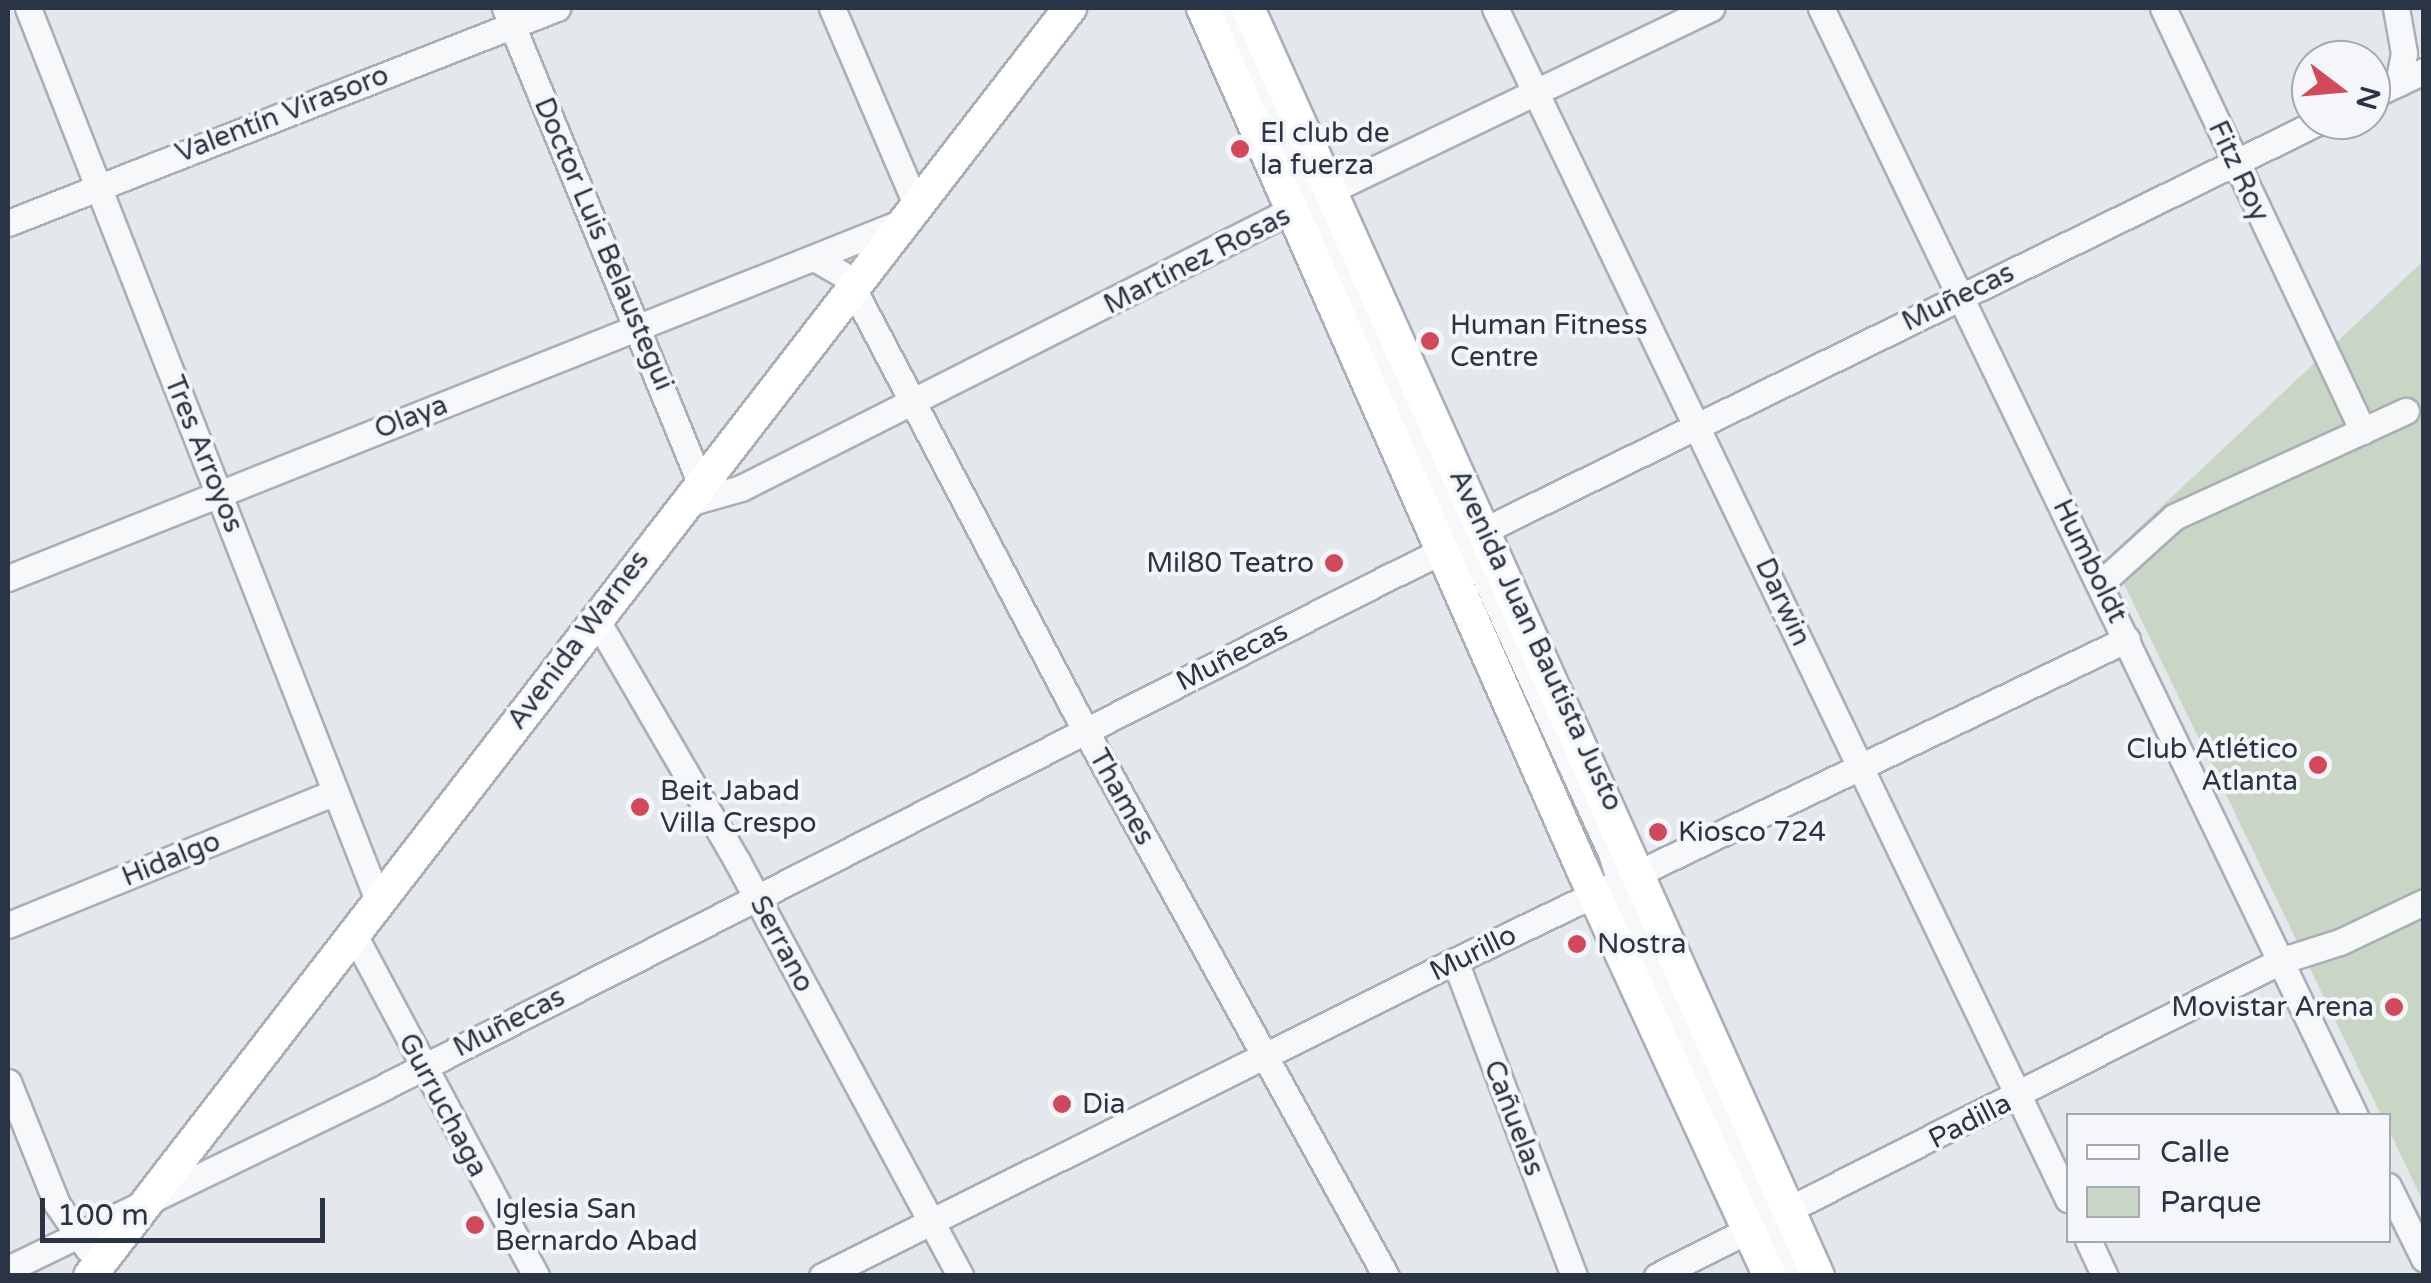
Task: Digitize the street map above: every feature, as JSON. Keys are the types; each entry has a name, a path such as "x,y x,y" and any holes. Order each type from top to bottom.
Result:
{"main road":[{"name":"Avenida Warnes","path":"95,1263 146,1203 690,494 852,304 911,214 1070,8"},
{"name":"Avenida Juan Bautista Justo","path":"1203,8 1311,201 1771,1223 1818,1276"},
{"name":"Avenida Juan Bautista Justo","path":"1248,8 1311,201 1771,1223 1770,1276"}],"street":[{"name":"Tres Arroyos","path":"28,8 378,900"},
{"name":"Valentín Virasoro","path":"8,223 509,17 557,8"},
{"path":"832,8 911,214"},
{"path":"1224,8 1311,201"},
{"name":"Darwin","path":"1495,8 2066,1195"},
{"name":"Martínez Rosas","path":"690,494 742,488 1311,201 1711,8"},
{"name":"Humboldt","path":"1821,8 2354,1113"},
{"name":"Fitz Roy","path":"2164,8 2363,432"},
{"path":"2396,8 2404,53 2398,83"},
{"name":"Doctor Luis Belaustegui","path":"509,17 642,328 690,494"},
{"path":"2391,86 2424,70"},
{"name":"Muñecas","path":"146,1203 1465,540 2291,135"},
{"name":"Olaya","path":"8,578 816,258 911,214"},
{"path":"816,258 838,268 852,304"},
{"name":"Thames","path":"852,304 912,405 1085,730 1386,1276"},
{"path":"2101,583 2174,517 2406,411"},
{"name":"Serrano","path":"595,617 756,897 960,1276"},
{"name":"Murillo","path":"822,1276 1455,961 2128,639"},
{"name":"Hidalgo","path":"8,925 335,792"},
{"name":"Padilla","path":"1658,1276 1771,1223 2280,961 2340,942 2424,902"},
{"name":"Gurruchaga","path":"353,933 536,1276"},
{"name":"Cañuelas","path":"1455,961 1574,1276"},
{"path":"8,1082 57,1204 95,1263 8,1269"},
{"path":"2391,1189 2414,1212 2424,1258"},
{"path":"1771,1223 1794,1276"},
{"path":"2090,1243 2106,1276"}],"green space":[{"name":"Club Atlético Atlanta","path":"2423,261 2423,1202 2391,1134 2391,1113 2380,1113 2110,555"}],"place":[{"name":"El club de la fuerza","path":"1240,149"},
{"name":"Human Fitness Centre","path":"1430,341"},
{"name":"Mil80 Teatro","path":"1334,563"},
{"name":"Club Atlético Atlanta","path":"2318,765"},
{"name":"Beit Jabad Villa Crespo","path":"640,807"},
{"name":"Kiosco 724","path":"1658,832"},
{"name":"Nostra","path":"1577,944"},
{"name":"Movistar Arena","path":"2394,1007"},
{"name":"Dia","path":"1062,1104"},
{"name":"Iglesia San Bernardo Abad","path":"475,1225"}]}
